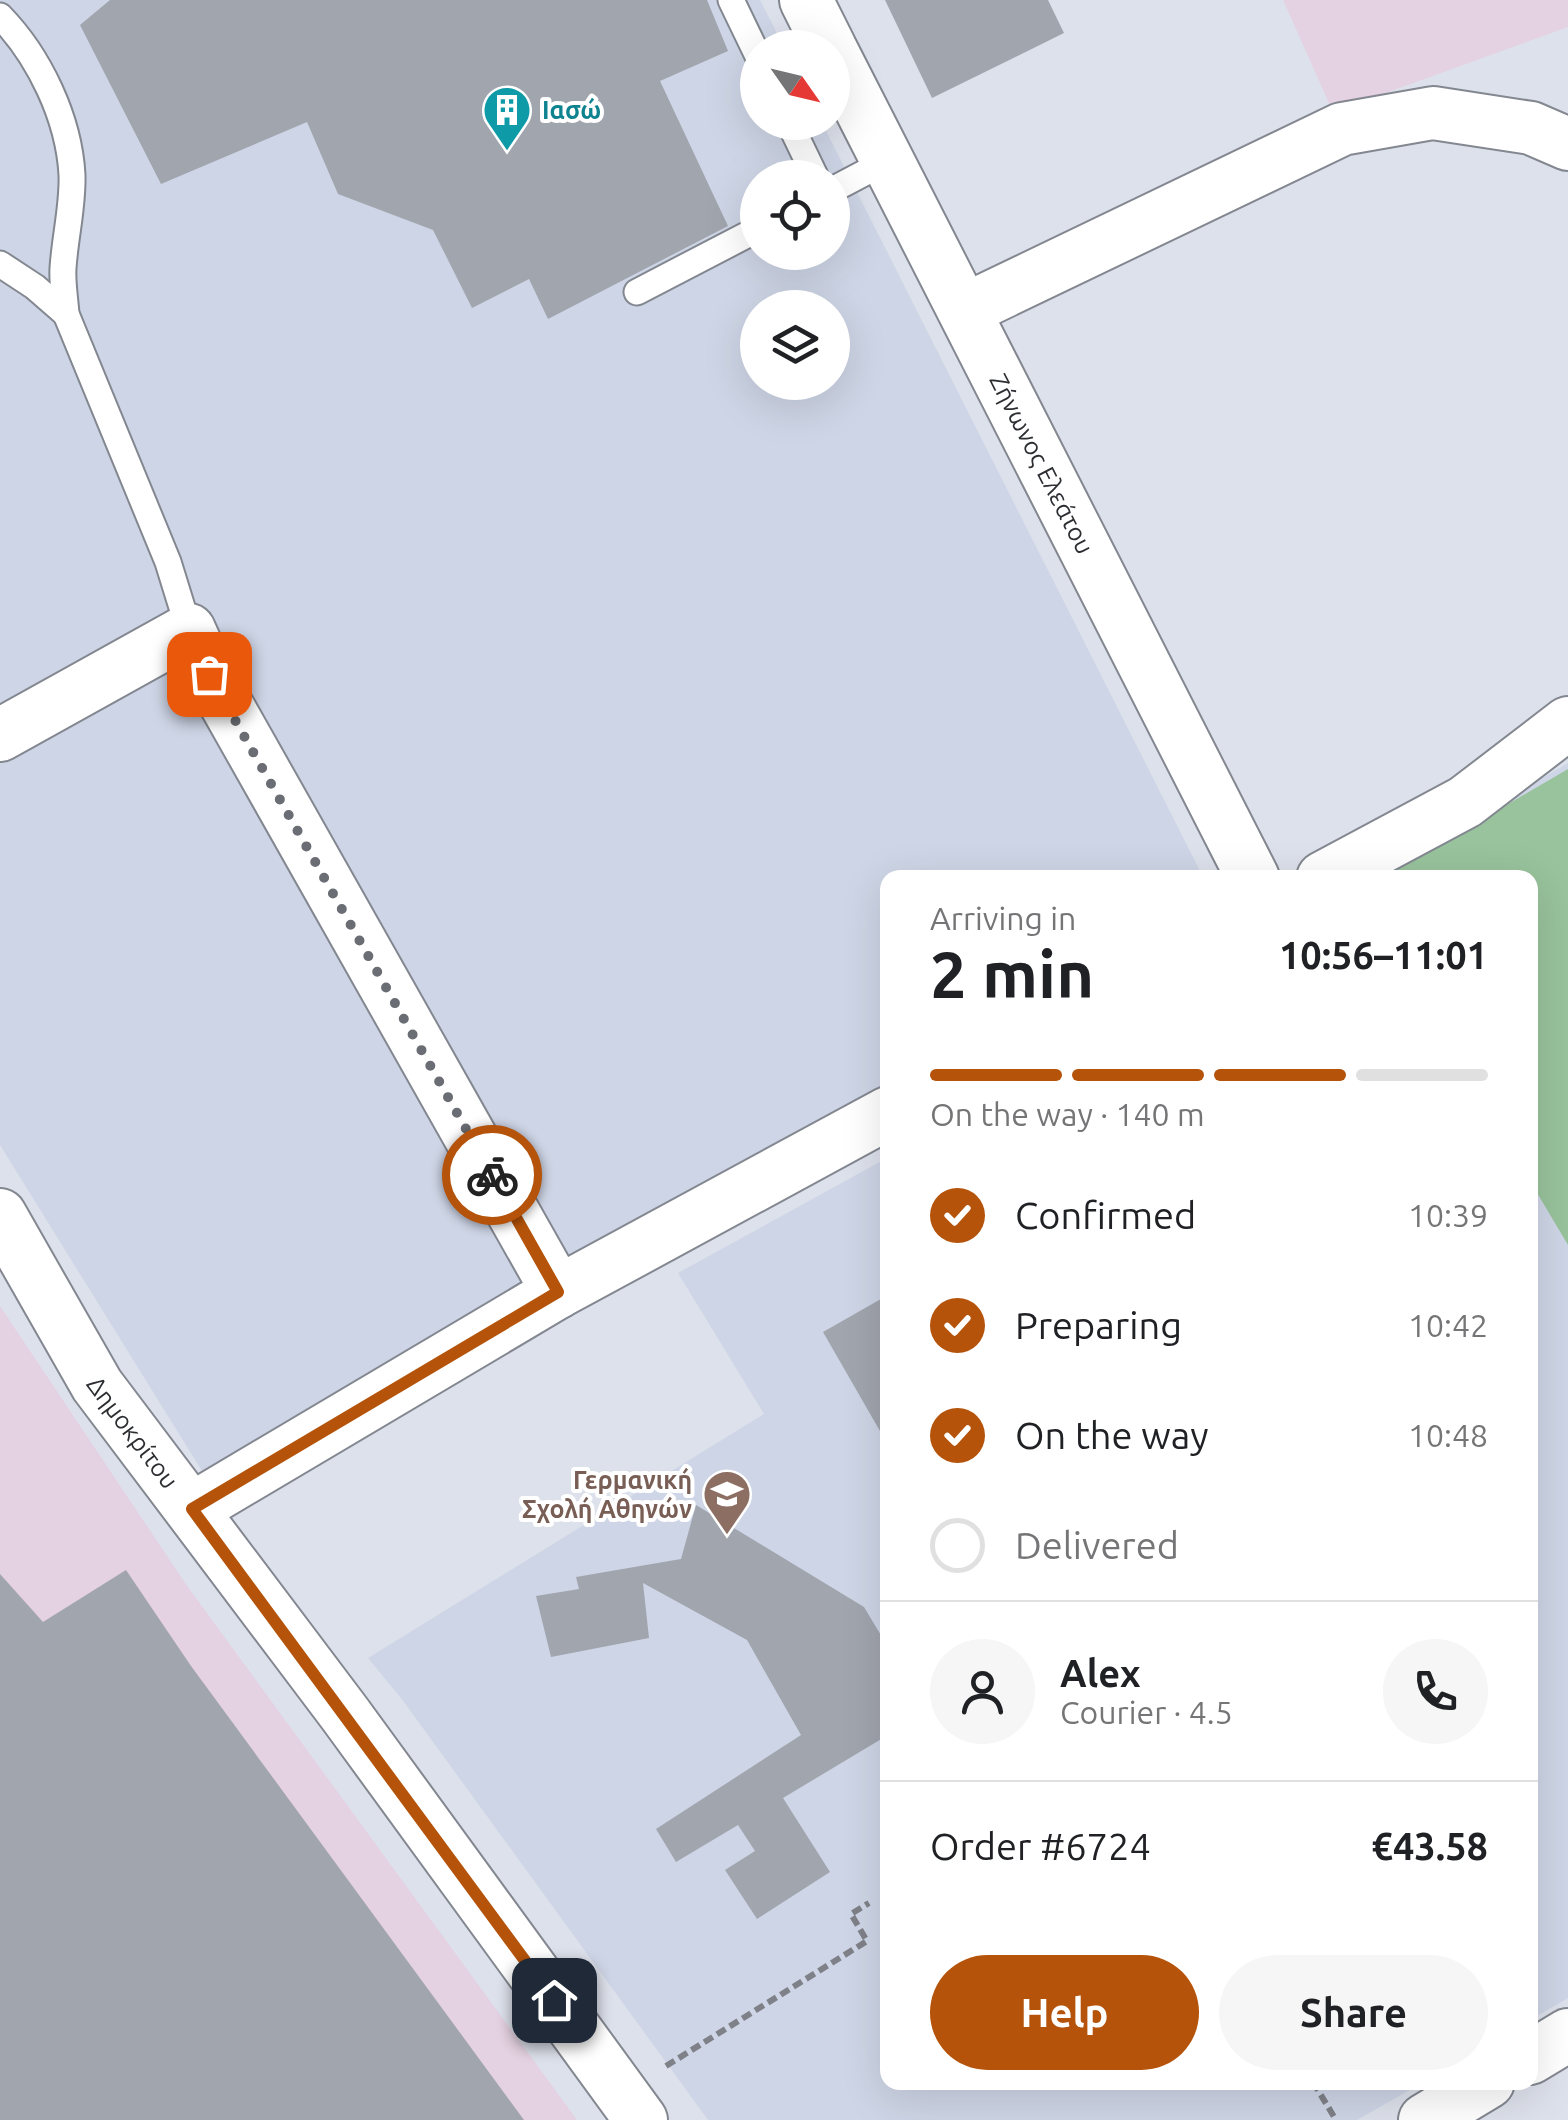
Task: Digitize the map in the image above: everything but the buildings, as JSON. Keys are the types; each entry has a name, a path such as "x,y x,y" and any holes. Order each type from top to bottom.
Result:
{"street":[{"name":"Ζήνωνος Ελεάτου","path":"806,0 821,30"},
{"name":"Ζήνωνος Ελεάτου","path":"850,87 1249,870"},
{"path":"965,310 1342,129 1433,114 1530,128 1568,144"},
{"path":"0,735 188,630 209,674 558,1292"},
{"path":"1338,870 1465,802 1568,723"},
{"path":"192,1509 558,1292 880,1117"},
{"name":"Δημοκρίτου","path":"0,1215 98,1384 632,2108"},
{"path":"1538,2053 1568,2035"},
{"path":"1425,2120 1475,2090"}],"lane":[{"path":"731,0 745,30"},
{"path":"0,16 22,38 67,135 72,177 63,270 66,314 168,562 188,630"},
{"path":"850,181 888,161"},
{"path":"637,292 740,238"},
{"path":"0,264 66,314"}],"path":[{"path":"632,2108 867,1941 851,1914 869,1904"},
{"path":"1318,2090 1336,2120"}],"shaded area":[{"path":"0,0 760,0 775,30 740,30 740,140 831,140 841,160 740,160 740,270 850,270 850,178 1199,870 880,870 880,1092 202,1471 0,1145"},
{"path":"1283,0 1568,0 1568,27 1333,112"},
{"path":"1568,763 1568,1998 1538,2015 1538,870 1385,870"},
{"name":"Γερμανική Σχολή Αθηνών","path":"880,1162 880,2090 1410,2090 1357,2120 708,2120 368,1658 764,1414 678,1273"},
{"path":"0,1306 185,1583 577,2120 0,2120"}],"green space":[{"path":"1568,769 1568,1245 1538,1194 1538,870 1396,870"}],"way so far":[{"path":"209,674 492,1175"}],"place":[{"name":"Ιασώ","path":"507,152"},
{"name":"Γερμανική Σχολή Αθηνών","path":"727,1536"}],"route":[{"path":"492,1175 558,1292 192,1509 554,2000"}]}
